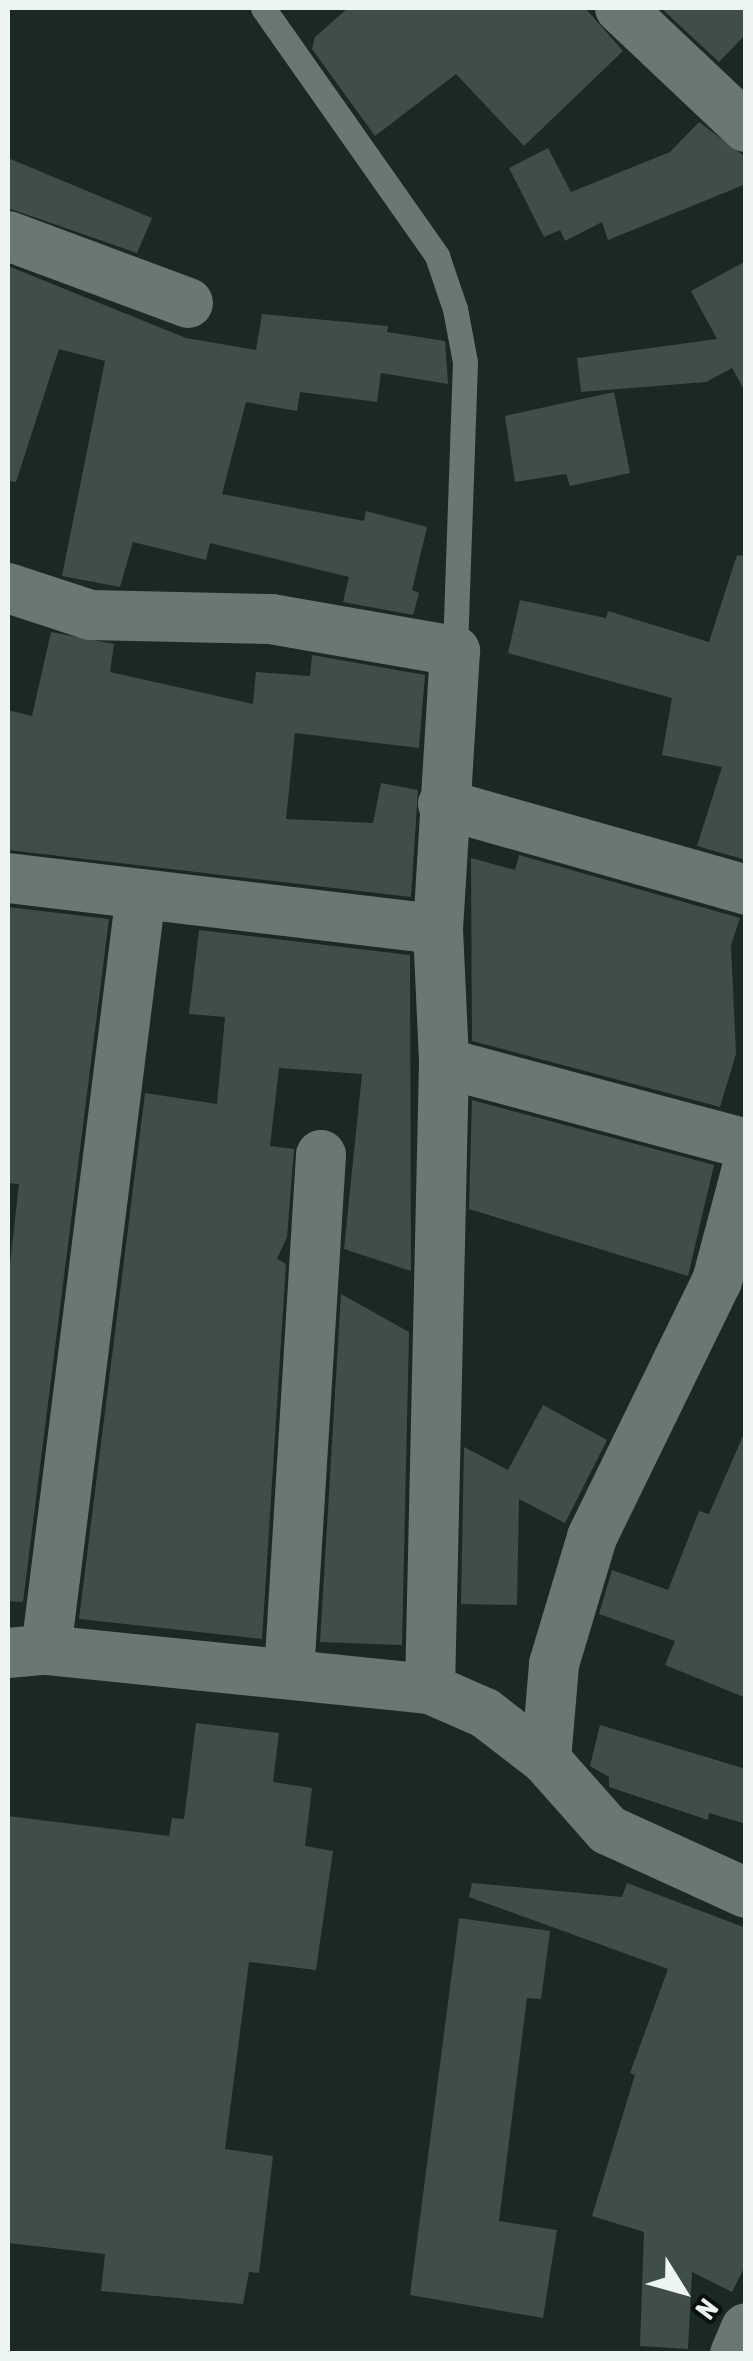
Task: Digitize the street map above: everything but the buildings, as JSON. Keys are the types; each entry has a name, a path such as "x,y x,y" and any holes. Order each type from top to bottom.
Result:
{"street":[{"path":"620,8 739,102"},
{"path":"8,236 188,303"},
{"path":"8,588 90,615 271,619 454,651 438,929 444,1063 430,1689"},
{"path":"444,804 746,890"},
{"path":"8,878 438,929"},
{"path":"141,894 27,1651 430,1689 485,1713 546,1760 608,1830 746,1893"},
{"path":"444,1063 746,1144"},
{"path":"289,1674 322,1155"},
{"path":"546,1760 554,1664 592,1537 717,1282 746,1172"},
{"path":"735,2354 746,2328"}],"lane":[{"path":"264,8 437,256 455,309 465,362 454,651"}]}
